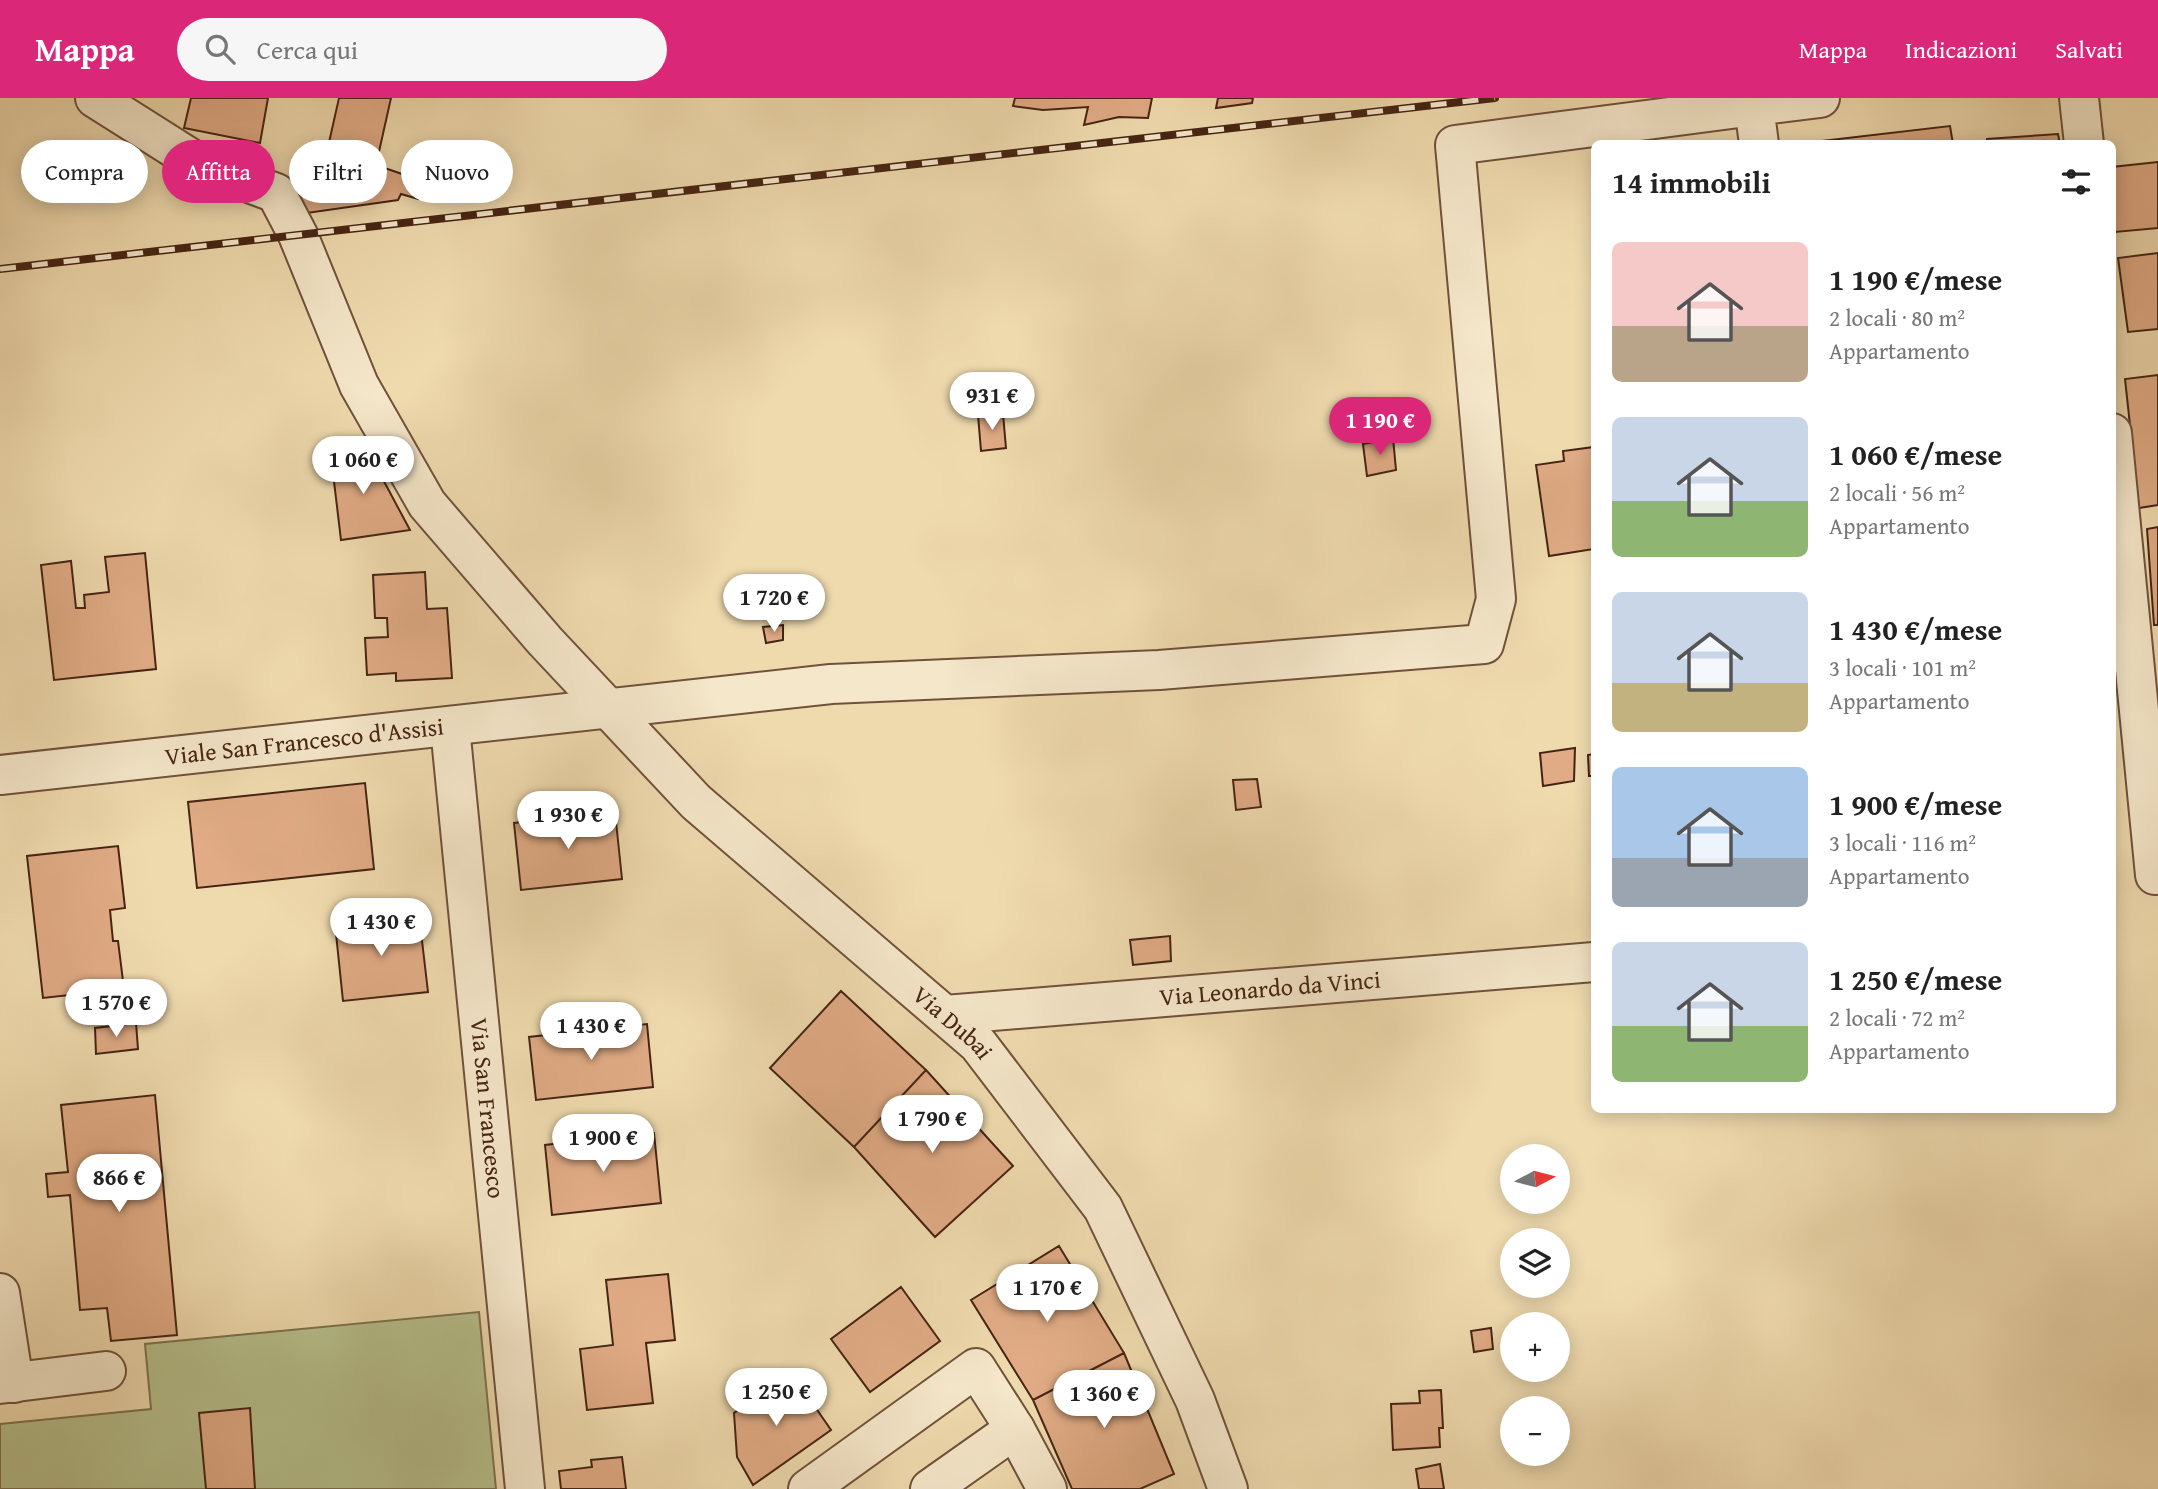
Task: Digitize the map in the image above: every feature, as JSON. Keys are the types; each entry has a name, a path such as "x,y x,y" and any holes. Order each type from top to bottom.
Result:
{"street":[{"name":"Via Dubai","path":"95,98 201,165 276,192 298,236 359,385 427,504 545,641 696,802 978,1044 1102,1208 1195,1400 1228,1489"},
{"path":"1758,140 1754,106 1820,98"},
{"path":"2080,98 2084,140"},
{"name":"Viale San Francesco d'Assisi","path":"0,775 831,684 1159,670 1483,644 1496,599 1455,145 1754,106"},
{"path":"2116,474 2155,875"},
{"name":"Via San Francesco","path":"450,727 525,1489"},
{"name":"Via Leonardo da Vinci","path":"945,1016 1591,962"},
{"path":"0,1293 7,1383 106,1371"},
{"path":"808,1489 975,1368 1015,1429 1047,1489"},
{"path":"930,1489 1015,1429"}],"green space":[{"path":"479,1312 496,1489 0,1489 0,1424 151,1409 145,1344"}],"building":[{"path":"191,98 268,98 261,140 245,140 184,128"},
{"path":"339,98 391,98 382,140 330,140"},
{"path":"1015,98 1152,98 1148,118 1119,117 1084,125 1088,107 1043,110 1013,106"},
{"path":"1218,98 1253,98 1252,103 1216,108"},
{"path":"1950,126 1952,140 1830,140"},
{"path":"2058,134 2059,140 1987,140"},
{"path":"2158,162 2158,228 2116,232 2116,167"},
{"path":"387,169 401,174 401,194 398,200 387,202"},
{"path":"298,203 377,203 300,214"},
{"path":"2158,253 2158,329 2128,332 2118,258"},
{"path":"2158,375 2158,505 2139,508 2125,379"},
{"path":"1003,414 1006,448 981,451 978,415"},
{"path":"1393,438 1396,470 1367,476 1363,444"},
{"path":"364,444 410,530 341,540 330,448"},
{"path":"1591,447 1591,549 1549,556 1536,465 1564,461 1563,451"},
{"path":"2158,527 2158,625 2154,625 2147,529"},
{"path":"145,553 156,669 54,680 41,565 71,561 76,608 85,608 84,595 109,592 105,557"},
{"path":"425,572 427,609 447,608 452,678 396,681 396,673 367,675 365,638 388,637 387,618 375,618 373,575"},
{"path":"783,625 783,640 766,643 763,627"},
{"path":"1575,748 1574,781 1543,786 1540,753"},
{"path":"1591,754 1591,776 1589,776 1588,755"},
{"path":"1257,779 1261,807 1236,810 1233,780"},
{"path":"365,783 374,869 197,888 188,802"},
{"path":"615,812 622,879 521,890 514,823"},
{"path":"118,846 125,908 110,910 113,941 118,941 124,989 43,998 27,856"},
{"path":"419,915 428,992 343,1001 335,924"},
{"path":"1170,936 1171,961 1133,965 1130,940"},
{"path":"841,991 926,1070 854,1147 770,1068"},
{"path":"136,1023 138,1049 96,1054 95,1028"},
{"path":"647,1024 653,1087 536,1100 529,1037"},
{"path":"926,1070 1013,1166 935,1237 854,1147"},
{"path":"155,1095 177,1335 111,1341 107,1308 80,1310 70,1195 48,1197 46,1174 68,1172 61,1105"},
{"path":"654,1133 661,1203 552,1215 545,1145"},
{"path":"1059,1246 1124,1353 1033,1400 971,1300"},
{"path":"668,1274 675,1340 646,1343 653,1403 587,1410 580,1349 613,1345 606,1280"},
{"path":"901,1287 940,1341 870,1392 831,1339"},
{"path":"1491,1328 1493,1349 1474,1352 1471,1331"},
{"path":"1124,1353 1174,1474 1140,1489 1072,1489 1033,1400"},
{"path":"791,1372 831,1430 753,1485 737,1457 734,1413"},
{"path":"1441,1390 1443,1428 1439,1428 1440,1447 1393,1450 1391,1404 1420,1403 1419,1391"},
{"path":"250,1408 255,1489 206,1489 199,1413"},
{"path":"622,1457 626,1489 561,1489 559,1471 592,1467 591,1460"},
{"path":"1440,1464 1444,1489 1419,1489 1416,1469"}],"railway":[{"path":"0,269 1495,98"}]}
